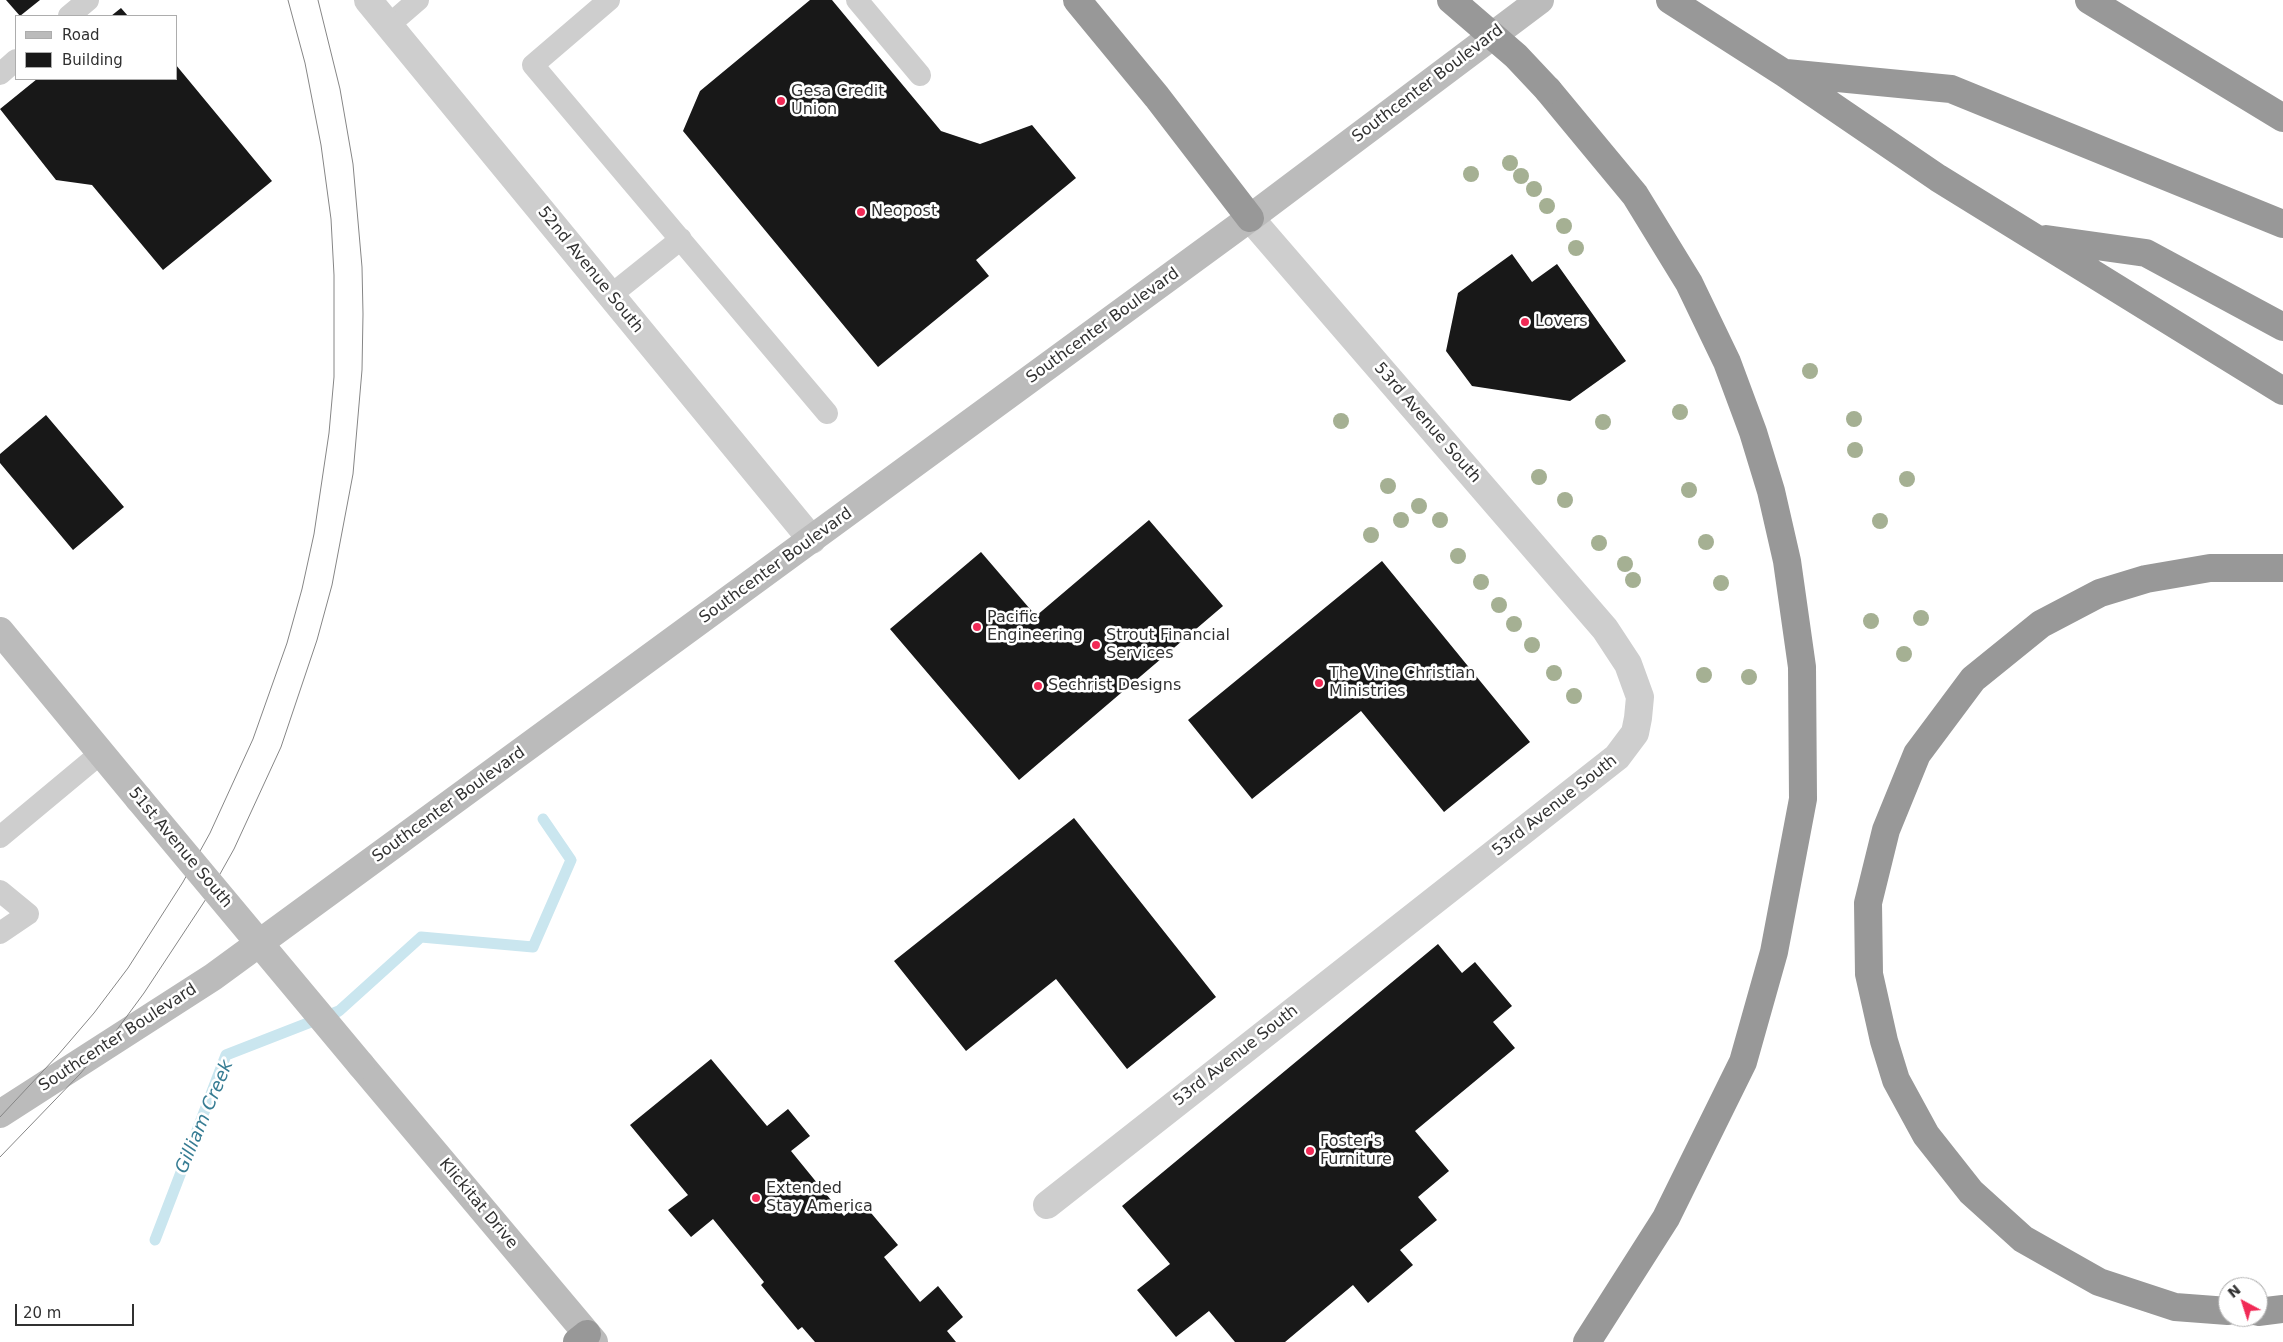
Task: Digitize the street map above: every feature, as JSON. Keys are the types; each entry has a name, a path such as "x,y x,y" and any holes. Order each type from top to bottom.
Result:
{"highway":[{"path":"1077,0 1157,97 1250,218"},
{"path":"1452,0 1516,56 1548,90 1635,196 1689,283 1727,362 1753,432 1771,490 1787,561 1802,666 1803,798 1774,952 1743,1062 1666,1218 1587,1342"},
{"path":"1670,0 1784,73 1938,178 2038,238 2283,392"},
{"path":"2089,0 2283,118"},
{"path":"1784,73 1951,89 2283,224"},
{"path":"2038,238 2146,253 2283,328"},
{"path":"2218,1310 2175,1307 2099,1282 2023,1239 1971,1192 1926,1135 1896,1080 1884,1041 1869,974 1868,903 1886,830 1917,754 1973,679 2041,624 2100,593 2146,579 2210,568 2283,568"},
{"path":"2268,1311 2283,1309"}],"street":[{"name":"52nd Avenue South","path":"368,0 812,540"},
{"name":"Southcenter Boulevard","path":"0,1114 213,977 1250,218 1540,0"},
{"name":"53rd Avenue South","path":"1047,1205 1617,757 1635,733 1640,697 1628,664 1604,628 1250,218"},
{"name":"51st Avenue South","path":"0,631 361,1065"},
{"name":"Klickitat Drive","path":"361,1065 586,1339"}],"lane":[{"path":"70,15 88,0"},
{"path":"389,25 418,0"},
{"path":"610,0 533,64 827,413"},
{"path":"857,0 920,75"},
{"path":"0,74 15,61"},
{"path":"611,295 681,239"},
{"path":"0,837 101,753"},
{"path":"0,891 28,914 0,933"}],"building":[{"path":"6,0 40,0 21,15"},
{"path":"810,0 832,0 941,131 980,144 1032,125 1076,178 976,260 989,276 878,367 683,131 700,91"},
{"path":"121,8 127,15 112,15"},
{"path":"178,67 272,181 163,270 92,185 56,180 0,109 36,80 178,80"},
{"name":"Lovers","path":"1512,254 1532,282 1557,264 1626,361 1570,401 1472,386 1446,351 1458,293"},
{"path":"46,415 124,507 73,550 0,463 0,454"},
{"path":"1149,520 1223,606 1019,780 890,629 981,552 1036,616"},
{"path":"1382,561 1530,742 1444,812 1361,711 1252,799 1188,720"},
{"path":"1074,818 1216,997 1127,1069 1056,979 966,1051 894,961"},
{"name":"Foster's Furniture","path":"1438,944 1462,973 1475,962 1512,1006 1493,1022 1515,1048 1415,1131 1449,1171 1418,1197 1437,1220 1400,1250 1413,1265 1368,1303 1353,1285 1285,1342 1235,1342 1209,1311 1176,1337 1137,1290 1170,1264 1122,1206"},
{"name":"Extended Stay America","path":"711,1059 767,1126 788,1109 810,1136 791,1151 844,1216 861,1201 898,1245 884,1257 920,1302 938,1286 963,1317 947,1331 956,1342 815,1342 802,1327 798,1330 761,1285 764,1282 713,1219 691,1237 668,1210 688,1195 630,1125"}],"waterway":[{"name":"Gilliam Creek","path":"155,1240 226,1055 339,1011 421,937 533,947 571,860 543,819"}],"tram line":[{"path":"0,1117 94,1013 128,968 183,882 210,833 253,739 287,643 302,589 314,534 329,433 334,377 334,275 331,219 321,145 305,63 288,0"},
{"path":"0,1157 80,1074 116,1031 144,993 206,899 234,849 281,747 317,640 332,585 353,474 362,370 363,314 362,267 353,164 340,89 318,0"}],"place":[{"name":"Gesa Credit Union","path":"781,101"},
{"name":"Neopost","path":"861,212"},
{"name":"Lovers","path":"1525,322"},
{"name":"Pacific Engineering","path":"977,627"},
{"name":"Strout Financial Services","path":"1096,645"},
{"name":"The Vine Christian Ministries","path":"1319,683"},
{"name":"Sechrist Designs","path":"1038,686"},
{"name":"Foster's Furniture","path":"1310,1151"},
{"name":"Extended Stay America","path":"756,1198"}]}
